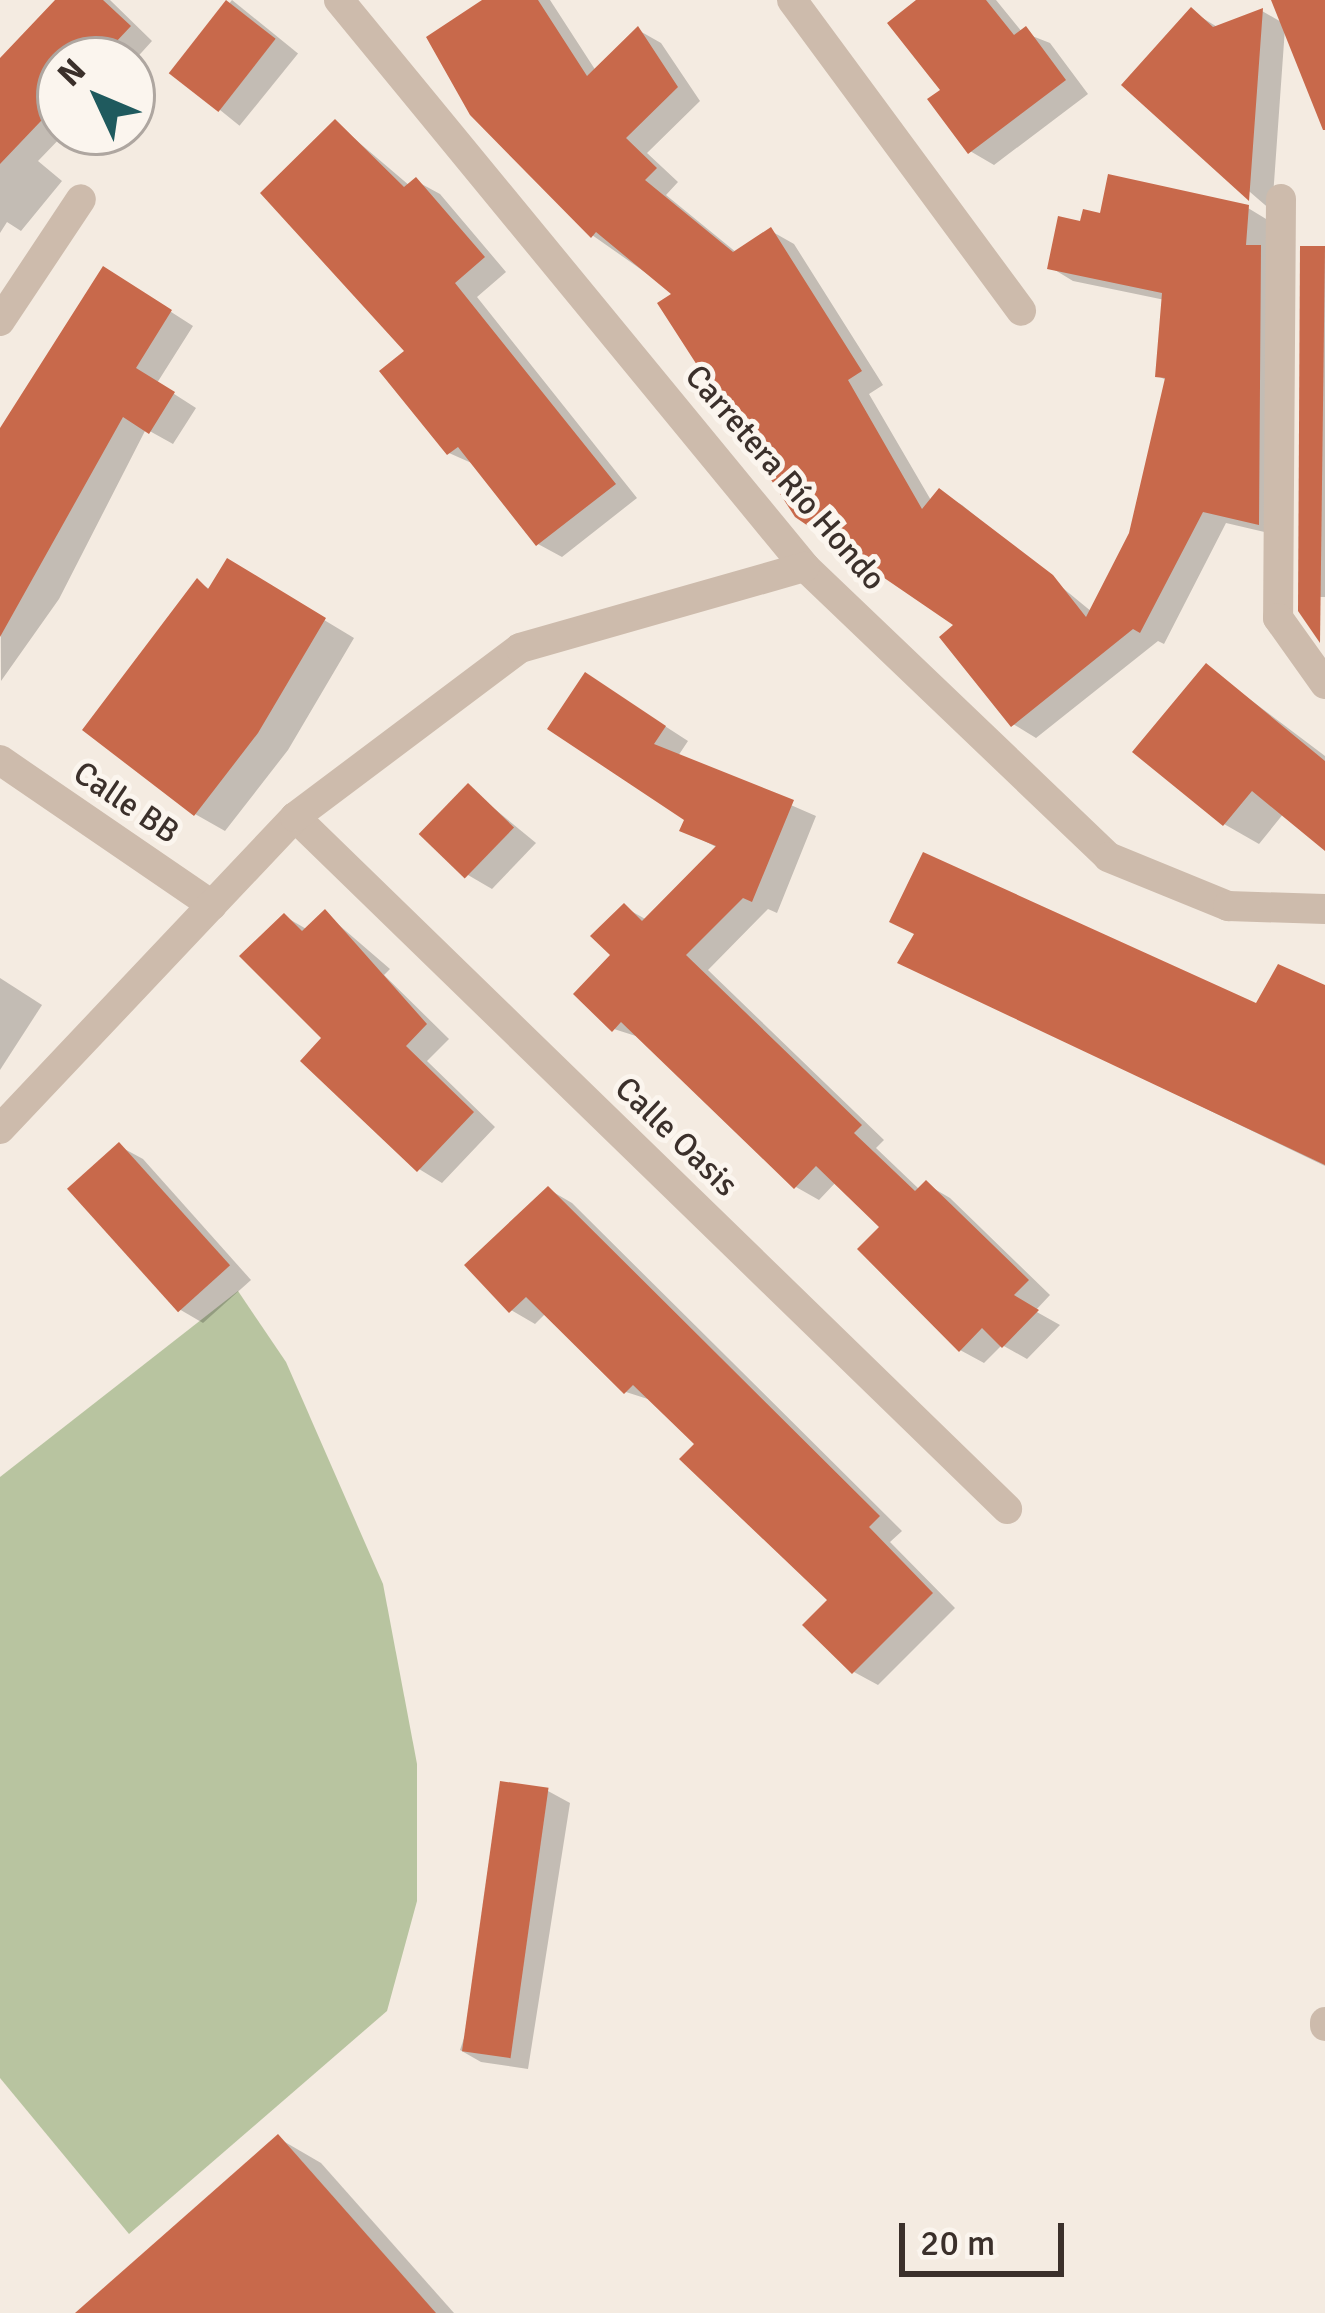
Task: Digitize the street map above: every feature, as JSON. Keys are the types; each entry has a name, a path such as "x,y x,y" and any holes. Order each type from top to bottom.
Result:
{"street":[{"name":"Carretera Río Hondo","path":"340,0 806,567 1108,857 1228,906 1325,909"},
{"path":"792,0 1021,311"},
{"path":"0,321 81,199"},
{"path":"1280,199 1279,618 1325,684"},
{"path":"0,1129 295,817 520,648 806,567"},
{"name":"Calle BB","path":"0,760 212,905"},
{"name":"Calle Oasis","path":"295,817 1007,1508"}],"green space":[{"path":"238,1291 286,1362 383,1584 417,1764 417,1901 387,2011 129,2234 0,2078 0,1477"}],"building":[{"path":"55,0 103,0 131,26 122,36 36,36 36,126 0,164 0,58"},
{"path":"226,0 276,39 218,112 169,73"},
{"path":"482,0 538,0 587,76 638,26 678,87 626,138 657,168 645,180 733,252 771,227 862,371 848,380 922,509 939,488 1053,575 1086,617 1129,533 1165,378 1155,377 1162,293 1047,269 1058,216 1080,221 1083,209 1100,213 1108,174 1249,205 1246,245 1261,245 1259,525 1203,512 1140,633 1133,629 1011,727 939,637 953,625 795,517 657,303 671,294 596,232 591,238 470,115 426,37"},
{"path":"916,0 986,0 1014,35 1026,26 1066,80 968,154 927,99 940,90 887,23"},
{"path":"1271,0 1325,0 1325,130 1323,130"},
{"path":"1191,7 1213,27 1263,8 1249,201 1121,85"},
{"path":"335,119 404,187 416,177 485,257 455,283 616,484 536,546 458,447 447,455 379,371 404,351 260,193"},
{"path":"1300,246 1325,246 1320,643 1298,611"},
{"path":"103,266 172,310 136,368 175,392 149,434 123,417 0,637 0,428"},
{"path":"227,558 326,618 258,733 194,816 82,730 197,578 208,589"},
{"path":"1206,663 1325,761 1325,851 1252,791 1223,826 1132,752"},
{"path":"585,672 666,726 654,744 794,800 752,902 743,898 686,955 862,1125 854,1133 915,1191 926,1180 1029,1280 1014,1295 1039,1310 1002,1348 982,1328 959,1352 857,1249 879,1227 816,1166 794,1189 621,1022 612,1032 573,994 610,955 590,936 624,903 642,921 716,846 679,831 684,820 547,729"},
{"path":"468,783 514,827 465,879 419,834"},
{"path":"923,852 1256,1003 1278,964 1325,985 1325,1165 897,963 914,934 889,922"},
{"path":"325,909 427,1024 406,1046 474,1112 417,1172 300,1061 321,1038 239,956 284,913 302,931"},
{"path":"119,1142 230,1265 178,1312 67,1189"},
{"path":"548,1186 880,1516 869,1527 933,1593 852,1674 802,1625 827,1600 679,1459 694,1444 633,1385 624,1394 526,1297 509,1313 464,1265"},
{"path":"500,1781 549,1788 511,2058 462,2051"},
{"path":"278,2134 436,2313 75,2313"}]}
